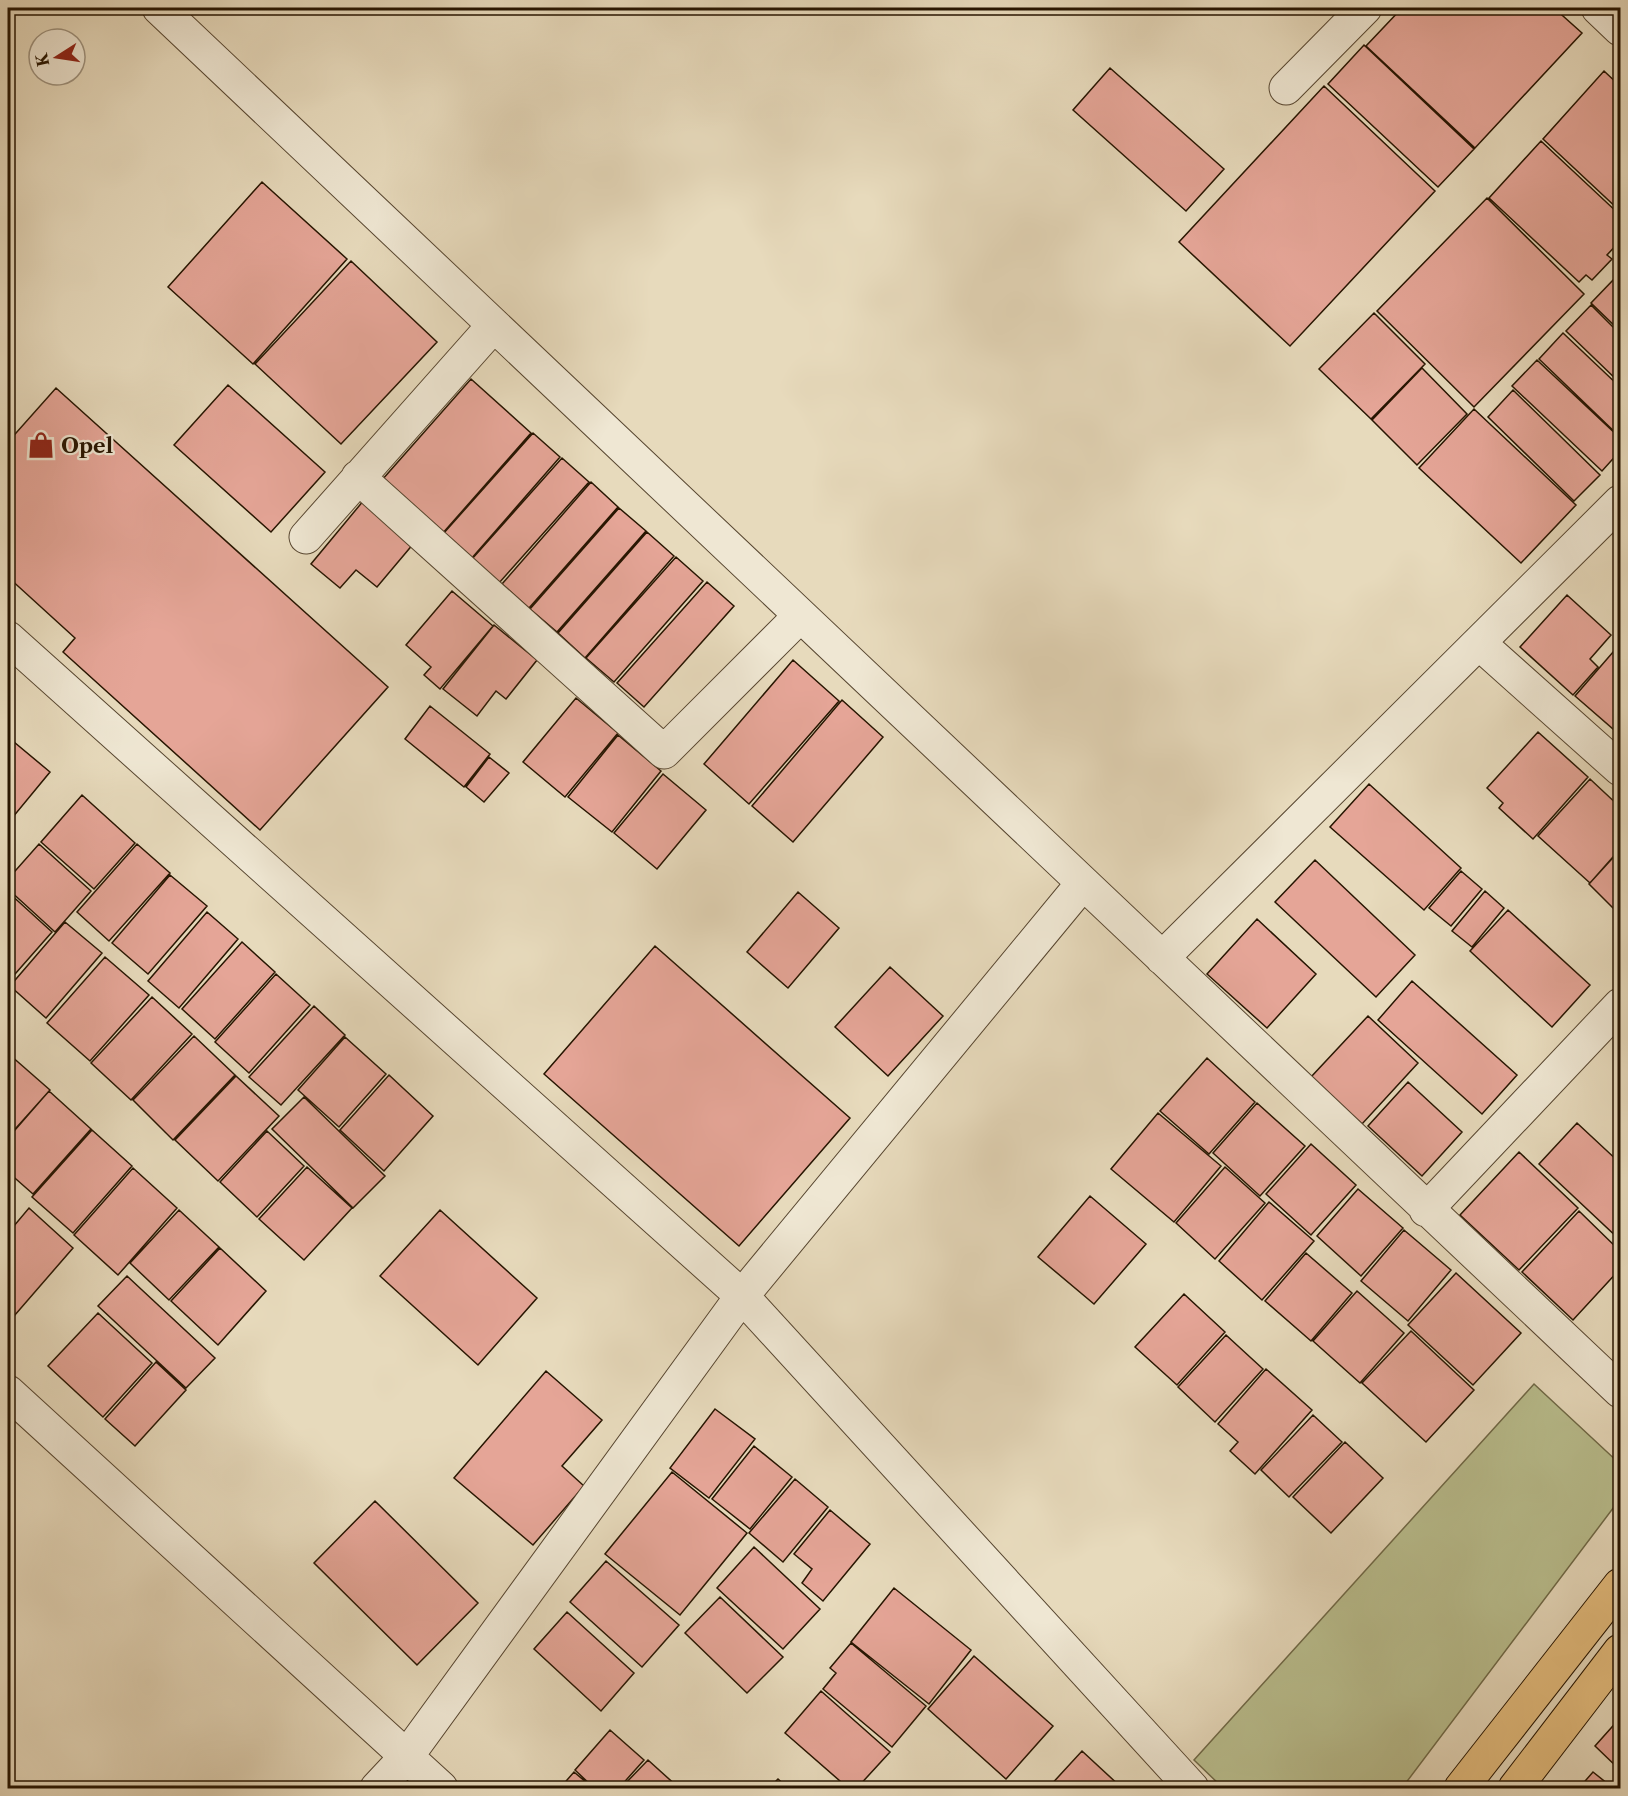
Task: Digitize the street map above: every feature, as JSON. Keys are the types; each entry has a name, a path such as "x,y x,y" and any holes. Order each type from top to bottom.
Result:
{"main road":[{"path":"1461,1788 1620,1585"},
{"path":"1515,1788 1620,1651"}],"street":[{"path":"159,8 1620,1391"},
{"path":"1286,88 1365,8"},
{"path":"1598,8 1620,29"},
{"path":"306,537 494,326"},
{"path":"358,477 664,753 800,616"},
{"path":"1162,958 1480,644 1620,502"},
{"path":"8,638 742,1296 1192,1788"},
{"path":"1480,644 1620,769"},
{"path":"377,1788 407,1756 742,1296 1083,883"},
{"path":"1426,1209 1620,1005"},
{"path":"8,1392 441,1788"}],"green space":[{"path":"1534,1384 1620,1464 1620,1499 1402,1788 1223,1788 1194,1760"}],"building":[{"path":"1402,8 1554,8 1582,33 1475,148 1366,46"},
{"path":"1364,45 1474,149 1438,187 1328,84"},
{"path":"1110,68 1224,169 1186,211 1073,110"},
{"path":"1604,71 1620,86 1620,211 1543,139"},
{"path":"1324,86 1435,191 1290,346 1179,242"},
{"path":"1541,141 1620,215 1620,241 1607,255 1612,259 1592,280 1586,275 1579,282 1489,198"},
{"path":"262,182 347,259 253,364 168,287"},
{"path":"1487,198 1584,294 1474,407 1377,311"},
{"path":"351,261 437,342 341,444 255,364"},
{"path":"1617,276 1620,280 1620,331 1591,303"},
{"path":"1591,305 1620,334 1620,383 1566,331"},
{"path":"1374,313 1425,364 1371,419 1319,369"},
{"path":"1563,333 1620,387 1620,437 1539,359"},
{"path":"1537,360 1620,438 1620,451 1602,471 1512,386"},
{"path":"1422,368 1467,414 1417,465 1372,420"},
{"path":"471,379 531,433 442,534 382,480"},
{"path":"228,385 325,472 271,532 174,445"},
{"path":"56,388 388,687 260,830 63,652 75,638 8,577 8,442"},
{"path":"1513,390 1600,475 1574,501 1488,417"},
{"path":"1474,409 1576,505 1521,563 1419,468"},
{"path":"533,433 560,457 471,559 443,534"},
{"path":"562,458 589,482 499,583 472,559"},
{"path":"591,482 618,507 529,608 502,584"},
{"path":"364,500 414,543 377,587 356,570 340,588 311,564"},
{"path":"619,508 646,531 557,632 530,609"},
{"path":"647,532 674,556 585,658 558,633"},
{"path":"676,557 703,581 614,682 586,658"},
{"path":"707,582 734,606 644,707 617,683"},
{"path":"452,591 493,626 440,689 424,675 431,667 406,645"},
{"path":"1567,595 1611,635 1590,659 1598,667 1573,695 1520,647"},
{"path":"494,625 537,660 506,699 496,691 477,716 443,689"},
{"path":"1620,644 1620,735 1575,696"},
{"path":"793,660 839,701 749,804 704,764"},
{"path":"576,698 618,733 565,797 523,762"},
{"path":"842,700 883,737 793,842 752,806"},
{"path":"430,706 490,754 464,787 405,739"},
{"path":"1538,732 1588,777 1533,839 1499,808 1503,803 1487,788"},
{"path":"618,735 661,771 612,832 568,797"},
{"path":"8,737 50,772 8,823"},
{"path":"489,757 509,773 484,802 466,787"},
{"path":"663,774 706,810 657,869 614,833"},
{"path":"1590,779 1620,807 1620,849 1590,883 1538,836"},
{"path":"1369,784 1461,868 1424,910 1330,827"},
{"path":"82,795 135,843 94,889 41,842"},
{"path":"39,844 91,891 55,932 8,889 8,879"},
{"path":"137,844 170,873 109,941 77,912"},
{"path":"1620,850 1620,915 1589,884"},
{"path":"1315,860 1415,955 1376,997 1275,902"},
{"path":"1461,871 1482,889 1451,926 1429,908"},
{"path":"170,875 207,906 148,974 112,943"},
{"path":"1485,891 1504,908 1472,947 1452,931"},
{"path":"8,892 52,932 8,982"},
{"path":"798,892 839,928 788,988 747,952"},
{"path":"1508,910 1590,985 1552,1027 1470,951"},
{"path":"207,912 238,939 179,1008 148,981"},
{"path":"1257,919 1316,974 1267,1028 1207,974"},
{"path":"65,922 102,953 46,1018 10,986"},
{"path":"242,942 275,972 215,1039 182,1009"},
{"path":"655,946 850,1118 739,1246 544,1074"},
{"path":"105,957 149,995 90,1061 47,1023"},
{"path":"890,967 943,1016 888,1076 835,1027"},
{"path":"276,974 310,1005 249,1073 215,1042"},
{"path":"1412,981 1517,1075 1482,1114 1378,1020"},
{"path":"152,997 192,1034 131,1100 91,1063"},
{"path":"314,1006 345,1035 281,1105 249,1077"},
{"path":"1368,1016 1418,1063 1362,1124 1311,1077"},
{"path":"194,1036 235,1075 173,1140 133,1100"},
{"path":"345,1037 386,1074 339,1127 298,1090"},
{"path":"10,1055 50,1090 8,1137 8,1058"},
{"path":"1207,1058 1255,1102 1209,1154 1160,1111"},
{"path":"389,1075 433,1116 384,1171 340,1130"},
{"path":"236,1076 279,1116 218,1181 175,1140"},
{"path":"1408,1082 1462,1132 1422,1176 1368,1126"},
{"path":"49,1091 91,1129 33,1194 8,1172 8,1138"},
{"path":"304,1097 385,1176 353,1208 272,1129"},
{"path":"1257,1103 1305,1146 1260,1196 1213,1153"},
{"path":"1158,1113 1221,1166 1174,1222 1111,1169"},
{"path":"1577,1123 1620,1163 1620,1240 1539,1164"},
{"path":"92,1130 132,1166 73,1233 32,1197"},
{"path":"267,1131 304,1166 257,1217 220,1182"},
{"path":"1311,1144 1356,1185 1311,1235 1266,1194"},
{"path":"1519,1152 1578,1208 1519,1270 1460,1215"},
{"path":"307,1167 352,1208 304,1260 259,1219"},
{"path":"1225,1167 1265,1203 1215,1259 1176,1223"},
{"path":"133,1168 177,1208 118,1275 74,1235"},
{"path":"1358,1189 1403,1228 1361,1276 1317,1236"},
{"path":"1090,1196 1146,1244 1094,1304 1038,1257"},
{"path":"1269,1202 1314,1241 1262,1300 1219,1261"},
{"path":"29,1208 73,1248 8,1323 8,1233"},
{"path":"179,1210 219,1247 169,1300 130,1263"},
{"path":"440,1210 537,1298 478,1365 380,1276"},
{"path":"1579,1211 1620,1251 1620,1269 1573,1320 1522,1272"},
{"path":"1404,1230 1451,1270 1408,1321 1361,1281"},
{"path":"220,1248 266,1291 218,1345 171,1301"},
{"path":"1306,1253 1352,1293 1311,1341 1265,1301"},
{"path":"1456,1273 1521,1333 1473,1385 1408,1325"},
{"path":"127,1276 215,1358 186,1388 98,1306"},
{"path":"1357,1291 1404,1333 1360,1383 1313,1341"},
{"path":"1184,1294 1225,1332 1177,1385 1135,1347"},
{"path":"98,1313 152,1363 103,1417 48,1366"},
{"path":"1411,1331 1474,1390 1426,1442 1362,1383"},
{"path":"1226,1335 1263,1369 1215,1422 1178,1387"},
{"path":"156,1362 186,1390 135,1446 105,1419"},
{"path":"1266,1369 1312,1410 1255,1474 1230,1451 1238,1442 1218,1424"},
{"path":"546,1371 602,1420 562,1466 584,1486 533,1545 454,1478"},
{"path":"715,1409 755,1439 709,1498 670,1468"},
{"path":"1313,1415 1342,1442 1289,1497 1261,1470"},
{"path":"1345,1442 1383,1478 1331,1533 1293,1497"},
{"path":"754,1446 792,1477 750,1529 712,1499"},
{"path":"672,1472 747,1533 680,1615 605,1554"},
{"path":"795,1479 828,1507 783,1562 749,1533"},
{"path":"375,1501 478,1603 417,1665 314,1563"},
{"path":"830,1510 870,1544 823,1601 802,1583 812,1569 794,1554"},
{"path":"754,1547 820,1609 783,1649 717,1588"},
{"path":"606,1561 679,1625 642,1667 570,1602"},
{"path":"894,1588 971,1650 929,1704 851,1642"},
{"path":"720,1597 783,1657 747,1693 685,1633"},
{"path":"567,1612 634,1673 601,1711 534,1649"},
{"path":"851,1643 926,1706 892,1747 823,1689 836,1673 830,1668"},
{"path":"974,1656 1053,1726 1006,1779 928,1709"},
{"path":"821,1691 890,1752 857,1788 848,1788 785,1733"},
{"path":"1620,1718 1620,1770 1595,1746"},
{"path":"610,1730 644,1760 619,1788 594,1788 575,1770"},
{"path":"1082,1751 1122,1788 1048,1788"},
{"path":"648,1760 679,1788 621,1788"},
{"path":"574,1772 593,1788 560,1788"},
{"path":"1593,1772 1613,1788 1579,1788"},
{"path":"778,1779 788,1788 769,1788"}],"place":[{"name":"Opel","path":"41,445"}]}
